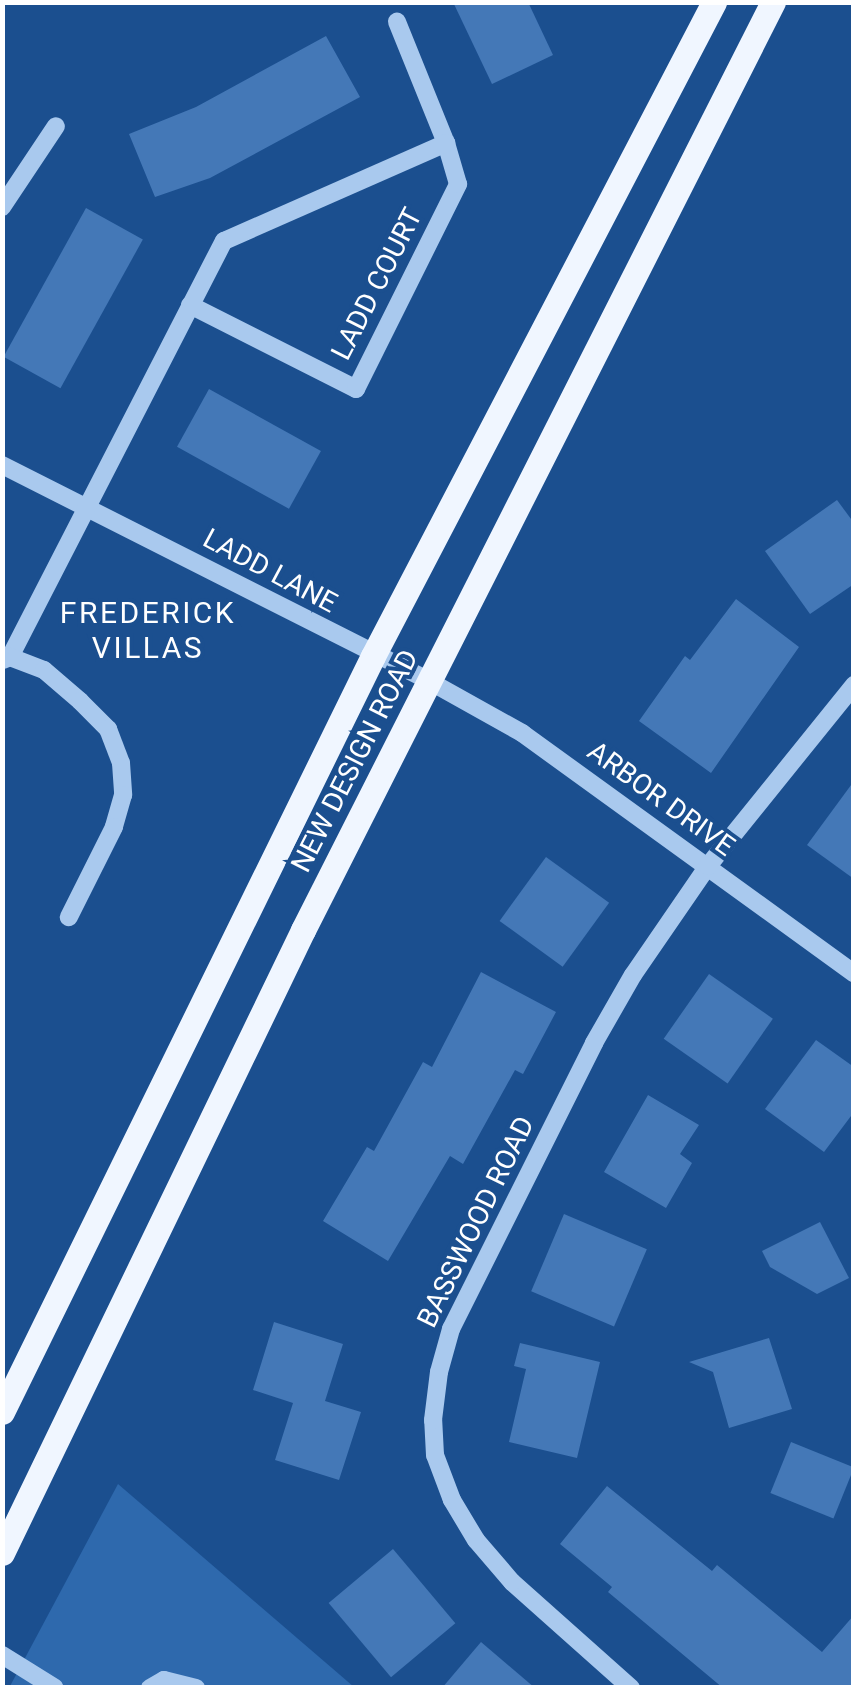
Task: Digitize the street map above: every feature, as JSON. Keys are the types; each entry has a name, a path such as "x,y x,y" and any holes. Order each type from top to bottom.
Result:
{"main road":[{"name":"NEW DESIGN ROAD","path":"2,1412 373,656 714,2"},
{"name":"NEW DESIGN ROAD","path":"2,1553 303,930 773,2"}],"street":[{"name":"LADD COURT","path":"190,305 356,389 458,184 446,142 397,22"},
{"path":"2,207 56,126"},
{"name":"LADD COURT","path":"6,658 224,241 446,142"},
{"name":"LADD LANE","path":"2,465 373,656 430,681"},
{"path":"6,658 44,670 80,701 108,729 121,763 123,795 114,826 69,917"},
{"name":"ARBOR DRIVE","path":"430,681 522,733 854,973"},
{"name":"BASSWOOD ROAD","path":"630,1688 512,1582 476,1540 452,1500 435,1455 433,1420 451,1329 594,1043 634,975 708,866 854,685"},
{"path":"2,1655 55,1688"},
{"path":"150,1688 164,1680 196,1688"}],"shaded area":[{"path":"118,1484 354,1687 9,1688"}],"building":[{"path":"453,2 528,2 553,55 492,84"},
{"path":"326,36 360,97 210,178 155,197 129,134 196,107"},
{"path":"86,208 143,240 60,388 4,357"},
{"path":"209,389 321,451 289,509 177,447"},
{"path":"837,500 854,523 854,584 810,614 765,551"},
{"path":"736,599 799,647 711,773 639,721 685,656 690,660"},
{"path":"854,781 854,879 807,845"},
{"path":"546,857 609,903 563,967 500,921"},
{"path":"481,972 556,1012 523,1074 515,1070 463,1164 450,1156 388,1261 323,1221 367,1147 374,1151 423,1062 432,1067"},
{"path":"709,974 773,1019 728,1083 664,1039"},
{"path":"816,1040 854,1067 854,1112 824,1152 765,1109"},
{"path":"648,1095 699,1125 680,1154 692,1163 666,1208 604,1172"},
{"path":"564,1214 647,1249 614,1326 531,1291"},
{"path":"820,1222 849,1278 817,1294 770,1267 762,1251"},
{"path":"274,1322 343,1344 325,1401 361,1412 339,1480 275,1460 293,1403 253,1390"},
{"path":"769,1338 792,1409 729,1428 713,1372 689,1362"},
{"path":"520,1343 600,1362 577,1458 509,1442 526,1369 514,1366"},
{"path":"791,1442 854,1467 833,1518 770,1493"},
{"path":"607,1486 712,1571 717,1565 822,1652 854,1615 854,1688 723,1688 608,1592 612,1587 560,1544"},
{"path":"393,1549 455,1623 391,1677 329,1603"},
{"path":"481,1642 535,1688 442,1688"}],"district":[{"name":"FREDERICK VILLAS","path":"148,630"}]}
